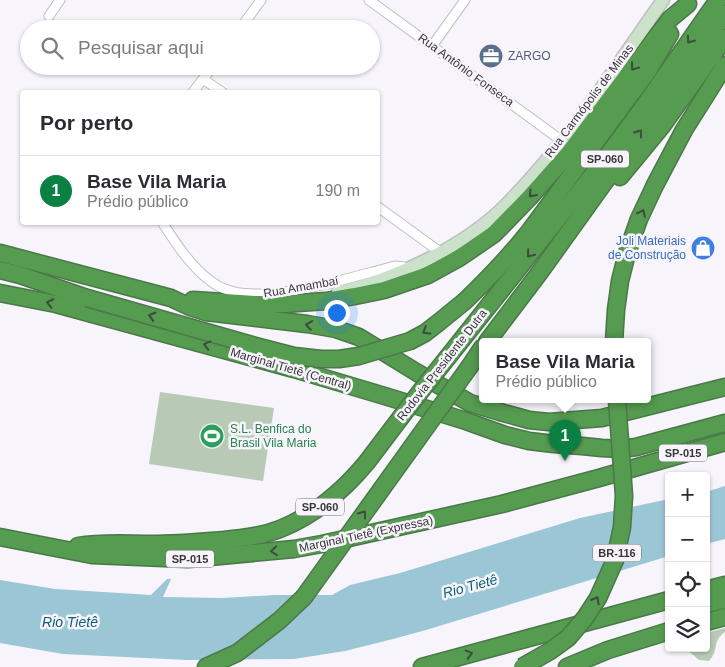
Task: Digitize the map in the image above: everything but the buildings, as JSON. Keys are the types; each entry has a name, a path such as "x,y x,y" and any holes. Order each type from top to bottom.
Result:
{"highway":[{"name":"Rodovia Presidente Dutra","path":"59,549 92,545 187,544 244,538 268,533 284,527 303,518 328,502 353,480 420,392 602,163 718,0"},
{"path":"0,270 81,296 294,356 339,359 360,356 410,341 438,323 465,301 509,257 648,71 689,2"},
{"path":"171,298 255,304 284,304 356,296 384,290 428,275 459,258 494,234 530,197 569,153 670,19 689,2"},
{"name":"Rodovia Presidente Dutra","path":"490,338 540,272 725,14"},
{"path":"540,272 568,244 662,126 725,38"},
{"path":"614,338 620,281 627,253 639,219 684,130 725,65"},
{"path":"0,253 171,298 206,312 336,329 359,337 470,402 529,420 549,422 602,418 725,387"},
{"path":"0,280 81,296"},
{"name":"Marginal Tietê (Central)","path":"0,293 56,304 294,369 528,441 622,448 635,441"},
{"name":"Rodovia Presidente Dutra","path":"206,667 237,653 280,620 304,596 479,352"},
{"path":"673,399 685,402 725,394"},
{"name":"BR-116","path":"522,667 568,638 585,618 598,598 615,560 622,527 624,496 617,403"},
{"path":"635,441 679,425 725,412"},
{"path":"635,441 725,423"},
{"name":"Marginal Tietê (Expressa)","path":"0,537 92,556 188,559 294,549 502,504 725,442"},
{"path":"710,589 725,585"},
{"path":"710,603 725,600"},
{"path":"422,667 665,601"},
{"path":"622,613 643,616 665,613"},
{"path":"710,621 725,617"},
{"path":"566,667 608,650 665,632"}],"main road":[{"name":"Rua Carmópolis de Minas","path":"440,252 482,226 503,207 562,141 663,0"},
{"name":"Rua Amambaí","path":"284,304 375,282 408,269 440,252"}],"street":[{"path":"49,16 60,0"},
{"path":"247,20 261,0"},
{"name":"Rua Antônio Fonseca","path":"369,0 562,141"},
{"path":"432,46 465,0"},
{"path":"195,90 206,75"},
{"path":"203,79 219,90"},
{"path":"380,208 440,252"},
{"name":"Rua Amambaí","path":"164,225 176,244 197,269 208,279 232,292 252,294 278,293 319,286 395,266 408,269"}],"green space":[{"name":"S.L. Benfica do Brasil Vila Maria","path":"160,392 274,408 263,481 149,464"},
{"path":"725,628 725,632 718,639 714,653 709,661 699,660 690,652 710,652 710,632"}],"water":[{"path":"725,486 725,539 710,543 710,517 710,491"},
{"name":"Rio Tietê","path":"665,500 665,557 426,630 345,651 294,659 187,660 63,654 0,643 0,580 55,589 151,595 167,579 171,579 163,597 222,598 275,595 332,595 350,585 400,573 580,518"}],"place":[{"name":"ZARGO","path":"491,56"},
{"name":"Joli Materiais de Construção","path":"703,248"},
{"name":"S.L. Benfica do Brasil Vila Maria","path":"212,436"},
{"name":"Base Vila Maria","path":"565,461"}]}
